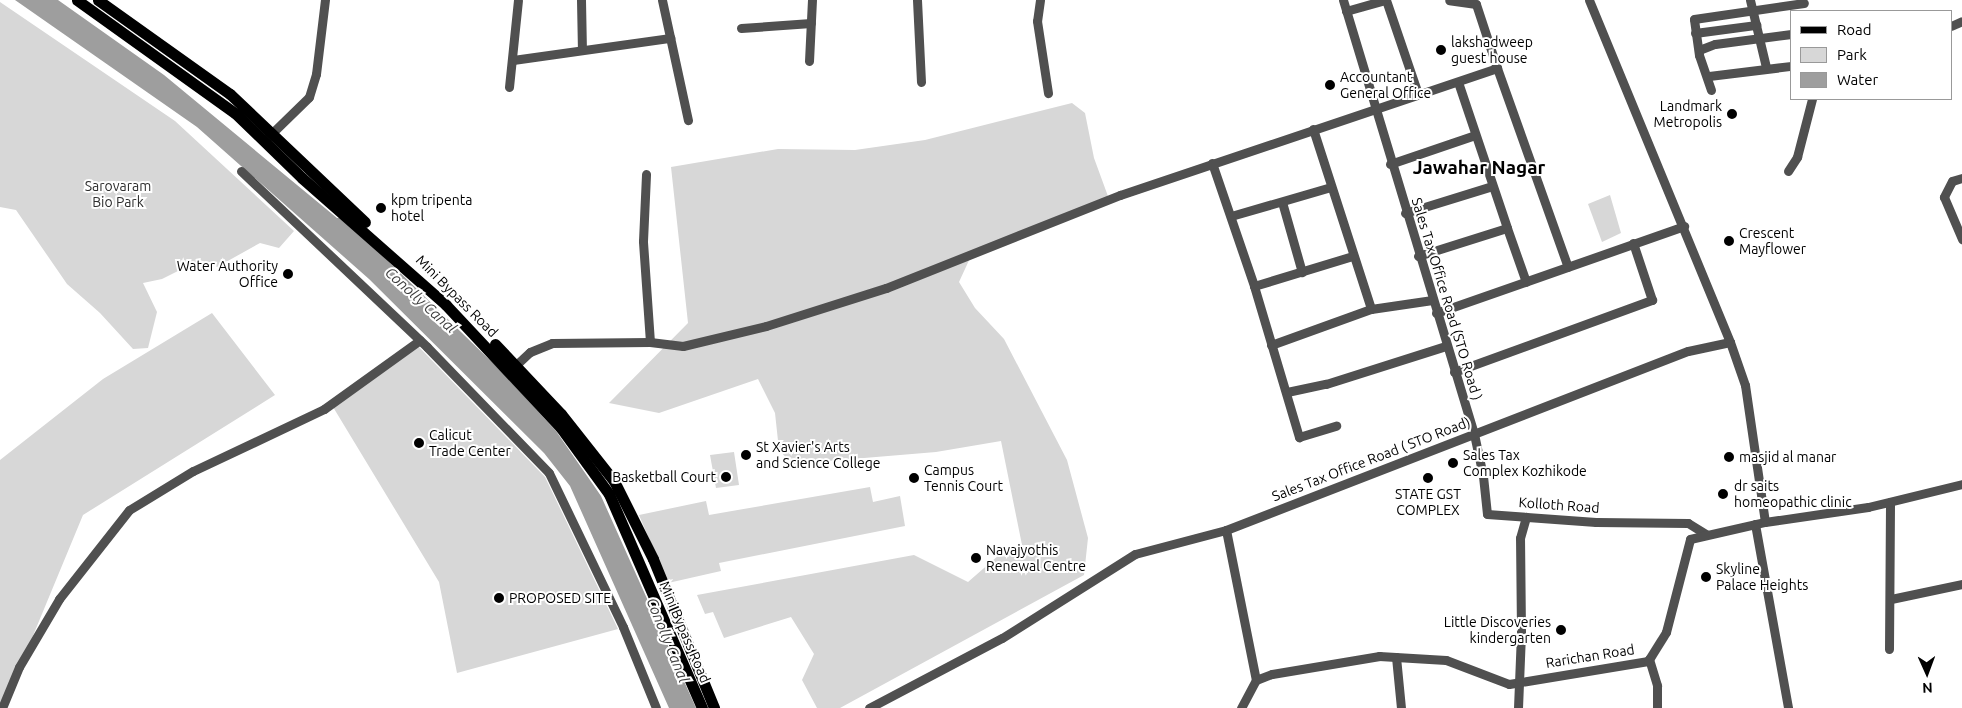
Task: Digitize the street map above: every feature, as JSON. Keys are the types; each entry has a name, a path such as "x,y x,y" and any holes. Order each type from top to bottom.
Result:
{"main road":[{"name":"Mini Bypass Road","path":"98,0 230,94 268,137 446,305 561,428 610,494 702,708"},
{"name":"Mini Bypass Road","path":"79,1 268,137 516,365 561,414 614,481 653,560 714,708"}],"street":[{"path":"268,137 309,97 316,74 325,0"},
{"path":"509,87 518,0"},
{"path":"581,0 582,50"},
{"path":"662,0 688,120"},
{"path":"809,61 812,0"},
{"path":"917,0 921,82"},
{"path":"1040,0 1037,21 1048,92"},
{"name":"Sales Tax Office Road (STO Road )","path":"1343,0 1390,164 1474,434"},
{"path":"1346,12 1385,0 1418,94"},
{"path":"1449,0 1476,2 1497,68 1568,267"},
{"path":"1589,0 1684,226 1745,385 1765,522"},
{"path":"1711,90 1709,76 1695,34 1694,19 1751,5 1804,3"},
{"path":"1751,5 1766,68"},
{"path":"741,28 811,23"},
{"path":"1695,34 1756,25"},
{"path":"1699,50 1715,44 1790,34"},
{"path":"513,60 670,38"},
{"path":"1709,76 1790,66"},
{"path":"516,365 530,352 552,343 650,342 683,346 766,326 886,288 1120,194 1497,68"},
{"path":"1458,82 1526,282"},
{"path":"1788,171 1797,157 1812,100"},
{"path":"1313,129 1371,309"},
{"path":"1390,164 1475,135"},
{"path":"1212,163 1254,286 1299,437 1336,426"},
{"path":"241,171 420,340 549,473 623,627 656,708"},
{"path":"646,174 643,241 650,342"},
{"path":"1962,178 1952,181 1944,197 1962,239"},
{"path":"1405,213 1492,186"},
{"path":"1231,216 1331,187"},
{"path":"1282,202 1302,272"},
{"path":"1436,313 1684,226"},
{"path":"1418,256 1507,228"},
{"path":"1454,372 1652,300 1633,243"},
{"path":"1254,286 1353,256"},
{"path":"1271,344 1371,309 1432,300"},
{"path":"2,708 19,667 59,599 129,510 193,470 324,409 420,340"},
{"name":"Sales Tax Office Road ( STO Road)","path":"876,707 1002,638 1134,554 1226,530 1688,351 1730,342"},
{"path":"1287,392 1326,384 1446,346"},
{"name":"Kolloth Road","path":"1474,434 1483,476 1487,514 1688,523 1707,534"},
{"name":"Rarichan Road","path":"1256,680 1272,674 1379,656 1446,660 1509,684 1649,659 1666,632 1690,538 1765,522 1806,518 1890,502 1962,484"},
{"path":"1889,649 1891,599 1890,502"},
{"path":"1518,708 1520,538 1526,517"},
{"path":"1755,524 1788,708"},
{"path":"1226,530 1256,680 1241,708"},
{"path":"1891,599 1962,584"},
{"path":"1396,657 1401,708"},
{"path":"1649,659 1657,686 1657,708"}],"green space":[{"name":"Sarovaram Bio Park","path":"0,2 175,121 294,231 279,248 260,243 217,267 200,260 162,279 143,283 157,312 148,348 133,349 100,313 67,284 16,210 0,207"},
{"path":"1072,103 1085,113 1094,158 1109,199 971,256 959,282 975,308 1004,339 1067,460 1088,538 1084,575 840,708 817,708 802,680 814,654 791,617 724,638 713,612 705,614 697,595 914,555 968,582 999,555 1022,545 1001,441 936,452 792,464 779,450 775,413 758,379 659,413 609,403 688,323 671,167 778,149 855,150 925,140"},
{"path":"1610,195 1621,233 1602,242 1588,204"},
{"path":"212,313 275,395 83,515 3,708 0,708 0,460 103,379"},
{"path":"417,345 545,477 618,629 457,673 439,582 333,407"},
{"name":"Basketball Court","path":"734,452 739,485 716,488 710,455"},
{"path":"870,487 873,502 900,496 905,526 719,563 721,571 668,583 639,515 706,501 709,515"}],"water":[{"name":"Conolly Canal","path":"15,0 58,0 164,75 337,218 344,218 501,371 556,431 601,496 696,708 669,708 570,486 544,453 369,279 197,127"}],"place":[{"name":"lakshadweep guest house","path":"1441,50"},
{"name":"Accountant General Office","path":"1330,85"},
{"name":"Landmark Metropolis","path":"1732,114"},
{"name":"kpm tripenta hotel","path":"381,208"},
{"name":"Crescent Mayflower","path":"1729,241"},
{"name":"Water Authority Office","path":"288,274"},
{"name":"Calicut Trade Center","path":"419,443"},
{"name":"St Xavier's Arts and Science College","path":"746,455"},
{"name":"masjid al manar","path":"1729,457"},
{"name":"Sales Tax Complex Kozhikode","path":"1453,463"},
{"name":"Basketball Court","path":"726,477"},
{"name":"Campus Tennis Court","path":"914,478"},
{"name":"STATE GST COMPLEX","path":"1428,478"},
{"name":"dr saits homeopathic clinic","path":"1723,494"},
{"name":"Navajyothis Renewal Centre","path":"976,558"},
{"name":"Skyline Palace Heights","path":"1706,577"},
{"name":"PROPOSED SITE","path":"499,598"},
{"name":"Little Discoveries kindergarten","path":"1561,630"}],"district":[{"name":"Jawahar Nagar","path":"1479,168"}]}
